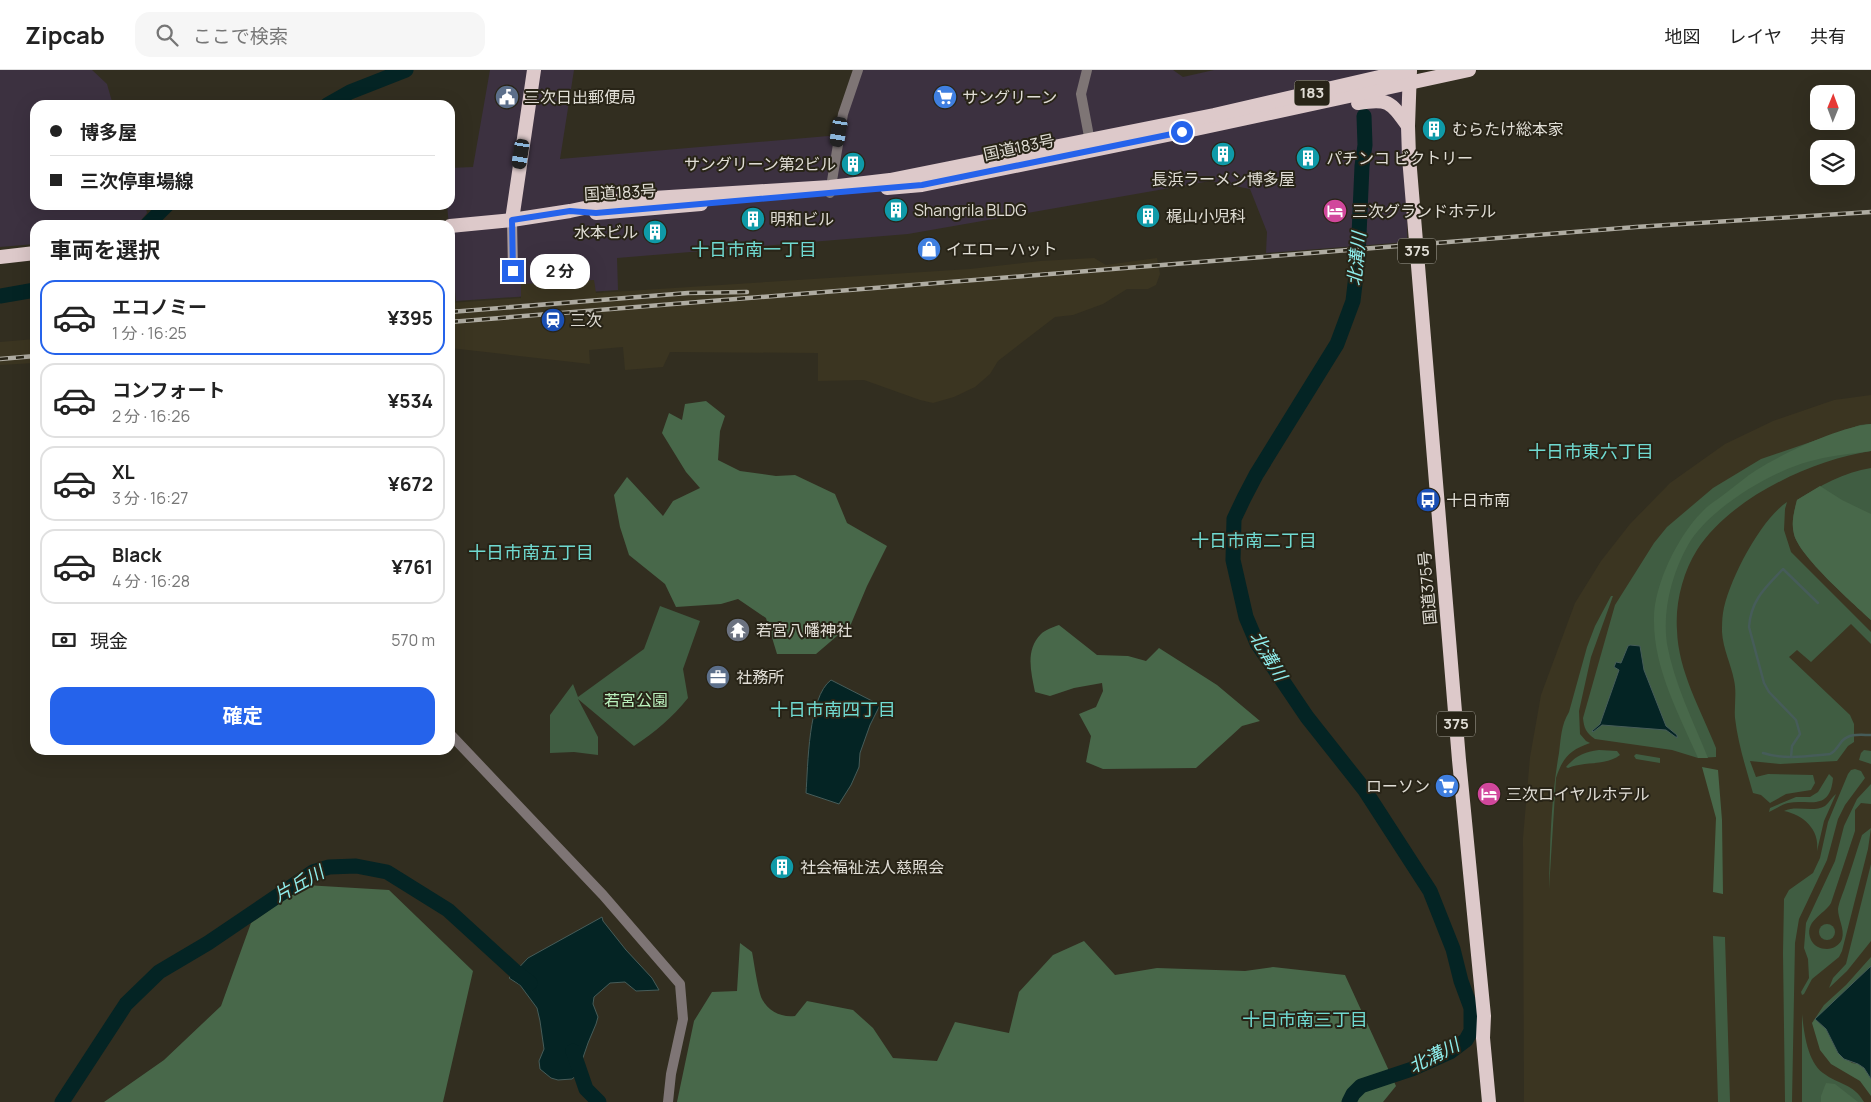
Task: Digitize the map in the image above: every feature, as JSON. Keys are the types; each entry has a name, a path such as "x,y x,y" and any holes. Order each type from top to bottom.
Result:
{"highway":[{"path":"512,220 534,70"},
{"name":"国道183号","path":"1090,144 1214,115 1409,74 1469,70"},
{"name":"国道183号","path":"455,226 512,220 570,211 622,200 830,190 1090,144 1182,132 1322,102 1409,74"},
{"name":"国道375号","path":"1409,74 1409,157 1459,760 1484,1016 1483,1038 1488,1102"},
{"path":"1322,102 1352,104 1376,100 1386,102 1394,106 1408,126"},
{"path":"0,257 30,254"}],"main road":[{"path":"512,220 513,271"}],"street":[{"path":"830,190 842,114 858,70"},
{"path":"1087,70 1080,94 1090,144"},
{"path":"455,739 603,895 680,984 683,1019 671,1074 668,1102"}],"shaded area":[{"path":"0,70 92,70 107,84 112,100 30,100 30,210 146,210 147,213 141,220 30,220 30,244 0,247"},
{"path":"490,70 574,70 560,159 840,135 858,70 1173,70 1183,77 1214,70 1411,70 1407,242 1266,253 1267,232 1250,189 1210,181 908,234 617,258 618,290 456,301 455,220 448,220 447,210 455,210 455,168 473,167"},
{"path":"1094,258 1106,265 1157,258 1160,274 1156,285 1148,289 1127,289 1103,304 1073,315 1055,317 998,361 990,374 975,387 954,397 933,403 864,380 818,381 818,353 670,352 663,367 625,370 623,347 589,350 590,364 455,349 455,303 521,298 521,284 594,280 596,293 970,269 1040,261"},
{"path":"30,339 30,363 0,365 0,342"},
{"path":"1871,395 1871,1102 1524,1102 1523,838 1530,757 1541,695 1575,603 1601,561 1630,524 1670,483 1725,444 1773,421 1834,400"}],"green space":[{"path":"706,401 725,416 720,431 718,460 740,471 776,476 795,475 835,494 847,523 887,546 851,624 816,654 777,654 766,618 738,599 721,604 676,607 665,584 629,555 620,527 614,495 627,477 663,516 673,501 700,488 686,472 662,433 669,413 682,420 685,404"},
{"path":"1871,424 1871,451 1824,463 1774,484 1730,514 1712,531 1692,559 1681,588 1677,609 1678,645 1681,660 1697,705 1716,748 1716,757 1698,758 1672,750 1595,739 1589,735 1583,718 1615,605 1654,543 1667,527 1713,488 1761,459 1860,425"},
{"path":"1871,424 1871,451 1815,460 1762,481 1711,517 1698,531 1682,556 1673,580 1667,606 1667,644 1674,673 1708,758 1698,758 1675,708 1662,673 1655,637 1654,618 1658,591 1676,548 1692,523 1706,508 1761,467 1825,436 1857,426"},
{"path":"1871,468 1871,620 1828,579 1806,554 1798,543 1793,526 1797,500 1842,476"},
{"path":"1820,486 1842,500 1871,514 1871,620 1816,566 1798,543 1794,534 1793,522 1797,500"},
{"path":"1787,502 1784,530 1791,552 1871,632 1871,644 1851,624 1811,662 1797,650 1789,657 1850,715 1854,724 1854,742 1848,746 1837,761 1780,764 1750,761 1756,777 1768,774 1813,775 1815,783 1811,790 1786,794 1770,803 1761,795 1753,793 1742,756 1735,718 1735,685 1725,650 1722,620 1726,600 1738,569 1766,523"},
{"path":"1611,596 1613,596 1591,657 1579,711 1580,734 1590,743 1577,748 1568,755 1561,765 1556,778 1549,889 1550,838 1556,770 1564,722 1569,712 1587,647 1595,626"},
{"name":"若宮公園","path":"660,606 700,621 683,669 688,698 663,724 634,746 578,699 598,737 598,755 574,752 550,753 550,715 573,684 578,697 644,649"},
{"path":"1059,625 1097,655 1128,656 1146,661 1159,648 1217,685 1260,721 1242,726 1196,768 1103,769 1086,762 1091,736 1079,714 1096,707 1103,691 1102,683 1074,688 1050,696 1035,692 1033,684 1030,662 1036,640 1049,629"},
{"path":"1599,750 1617,751 1620,755 1608,761 1566,767 1580,755"},
{"path":"1864,750 1871,751 1871,764 1859,760"},
{"path":"1636,754 1660,758 1660,763 1636,759 1634,756"},
{"path":"1702,767 1718,770 1722,820 1723,894 1713,892 1716,818"},
{"path":"1851,770 1861,771 1865,778 1845,805 1838,819 1827,860 1799,919 1795,943 1792,1102 1785,1102 1784,899 1789,890 1813,873 1820,858 1828,822 1848,774"},
{"path":"1829,774 1833,778 1831,789 1828,796 1823,800 1788,803 1769,812 1770,808 1796,797 1810,797 1818,792"},
{"path":"1871,784 1871,804 1861,803 1855,810 1855,831 1831,903 1812,923 1809,933 1811,940 1820,948 1832,948 1841,941 1843,932 1838,913 1839,903 1862,835 1871,828 1868,849 1842,951 1839,957 1812,979 1802,995 1801,992 1809,978 1808,959 1804,948 1806,923 1835,861 1844,826 1857,799"},
{"path":"1836,794 1824,821 1817,851 1816,836 1809,824 1798,816 1784,811 1789,809 1820,808 1825,806"},
{"path":"1871,864 1871,941 1847,971 1829,988 1833,978 1846,964"},
{"path":"305,885 389,890 473,971 443,1102 104,1102 164,1060 221,1006 251,923"},
{"path":"1824,924 1830,924 1835,929 1833,938 1824,940 1819,935 1819,929"},
{"path":"1713,936 1725,937 1730,1102 1718,1102"},
{"path":"1084,941 1115,975 1157,968 1245,971 1273,967 1345,975 1396,1086 1383,1102 677,1102 694,1021 712,992 737,991 740,943 752,952 762,999 776,1013 785,1016 795,1016 807,1001 853,1010 873,1028 893,1058 937,1061 955,1022 1009,1033 1019,992 1053,955"},
{"path":"1871,957 1871,966 1812,1023 1824,1005 1846,985"},
{"path":"1802,1014 1807,1046 1813,1061 1823,1073 1855,1091 1864,1102 1802,1102"},
{"path":"1815,1019 1826,1029 1838,1053 1852,1063 1864,1068 1871,1079 1871,1096 1860,1081 1831,1064 1820,1050 1812,1023"},
{"path":"1826,1083 1835,1084 1858,1102 1821,1102 1821,1096"}],"water":[{"path":"1630,645 1640,646 1644,670 1666,726 1677,735 1677,738 1666,730 1602,725 1592,731 1600,724 1619,670 1614,667 1616,662 1621,663"},
{"path":"831,680 880,705 870,725 860,753 859,767 851,785 839,804 806,793 814,716 823,689"},
{"path":"602,917 603,921 626,950 652,978 659,990 636,991 625,982 610,983 594,997 593,1004 598,1017 577,1075 572,1079 558,1080 551,1078 540,1069 539,1061 544,1049 537,1008 520,985 509,978 528,958"},
{"path":"1871,966 1871,1079 1864,1068 1844,1059 1838,1053 1826,1029 1815,1019"}],"waterway":[{"name":"北溝川","path":"336,100 350,92 406,70"},
{"name":"北溝川","path":"1349,1102 1353,1094 1361,1086 1412,1069 1450,1052 1466,1040 1471,1031 1471,1008 1461,981 1453,949 1430,891 1364,789 1307,717 1257,643 1246,617 1233,560 1234,519 1256,475 1337,344 1353,301 1358,258 1362,166 1365,145 1364,116"},
{"name":"北溝川","path":"152,220 162,210"},
{"name":"北溝川","path":"0,296 30,291"},
{"path":"1791,757 1792,746 1800,734 1796,720 1769,692 1764,683 1749,627 1750,618 1760,595 1783,569 1818,603"},
{"path":"1763,753 1788,757 1830,754 1845,738 1855,735 1871,735"},
{"name":"片丘川","path":"62,1102 126,1004 159,972 208,943 313,872 329,867 356,866 387,872 448,910 530,983"},
{"name":"片丘川","path":"573,1051 586,1089 599,1102"}],"railway":[{"path":"455,322 1636,227 1871,212"},
{"path":"455,312 688,293 747,292"},
{"path":"0,359 30,356"}],"place":[{"name":"三次日出郵便局","path":"507,97"},
{"name":"サングリーン","path":"945,97"},
{"name":"むらたけ総本家","path":"1434,129"},
{"name":"長浜ラーメン博多屋","path":"1223,154"},
{"name":"パチンコ ビクトリー","path":"1308,158"},
{"name":"サングリーン第2ビル","path":"853,164"},
{"name":"Shangrila BLDG","path":"896,210"},
{"name":"三次グランドホテル","path":"1335,211"},
{"name":"梶山小児科","path":"1148,216"},
{"name":"明和ビル","path":"753,219"},
{"name":"水本ビル","path":"655,232"},
{"name":"イエローハット","path":"929,249"},
{"name":"三次","path":"553,320"},
{"name":"十日市南","path":"1428,500"},
{"name":"若宮八幡神社","path":"738,630"},
{"name":"社務所","path":"718,677"},
{"name":"ローソン","path":"1447,786"},
{"name":"三次ロイヤルホテル","path":"1489,794"},
{"name":"社会福祉法人慈照会","path":"782,867"}],"district":[{"name":"十日市南一丁目","path":"754,250"},
{"name":"十日市東六丁目","path":"1591,452"},
{"name":"十日市南二丁目","path":"1254,541"},
{"name":"十日市南五丁目","path":"531,553"},
{"name":"十日市南四丁目","path":"833,710"},
{"name":"十日市南三丁目","path":"1305,1020"}],"route":[{"path":"513,271 512,220 570,211 596,213 922,185 1182,132"}]}
